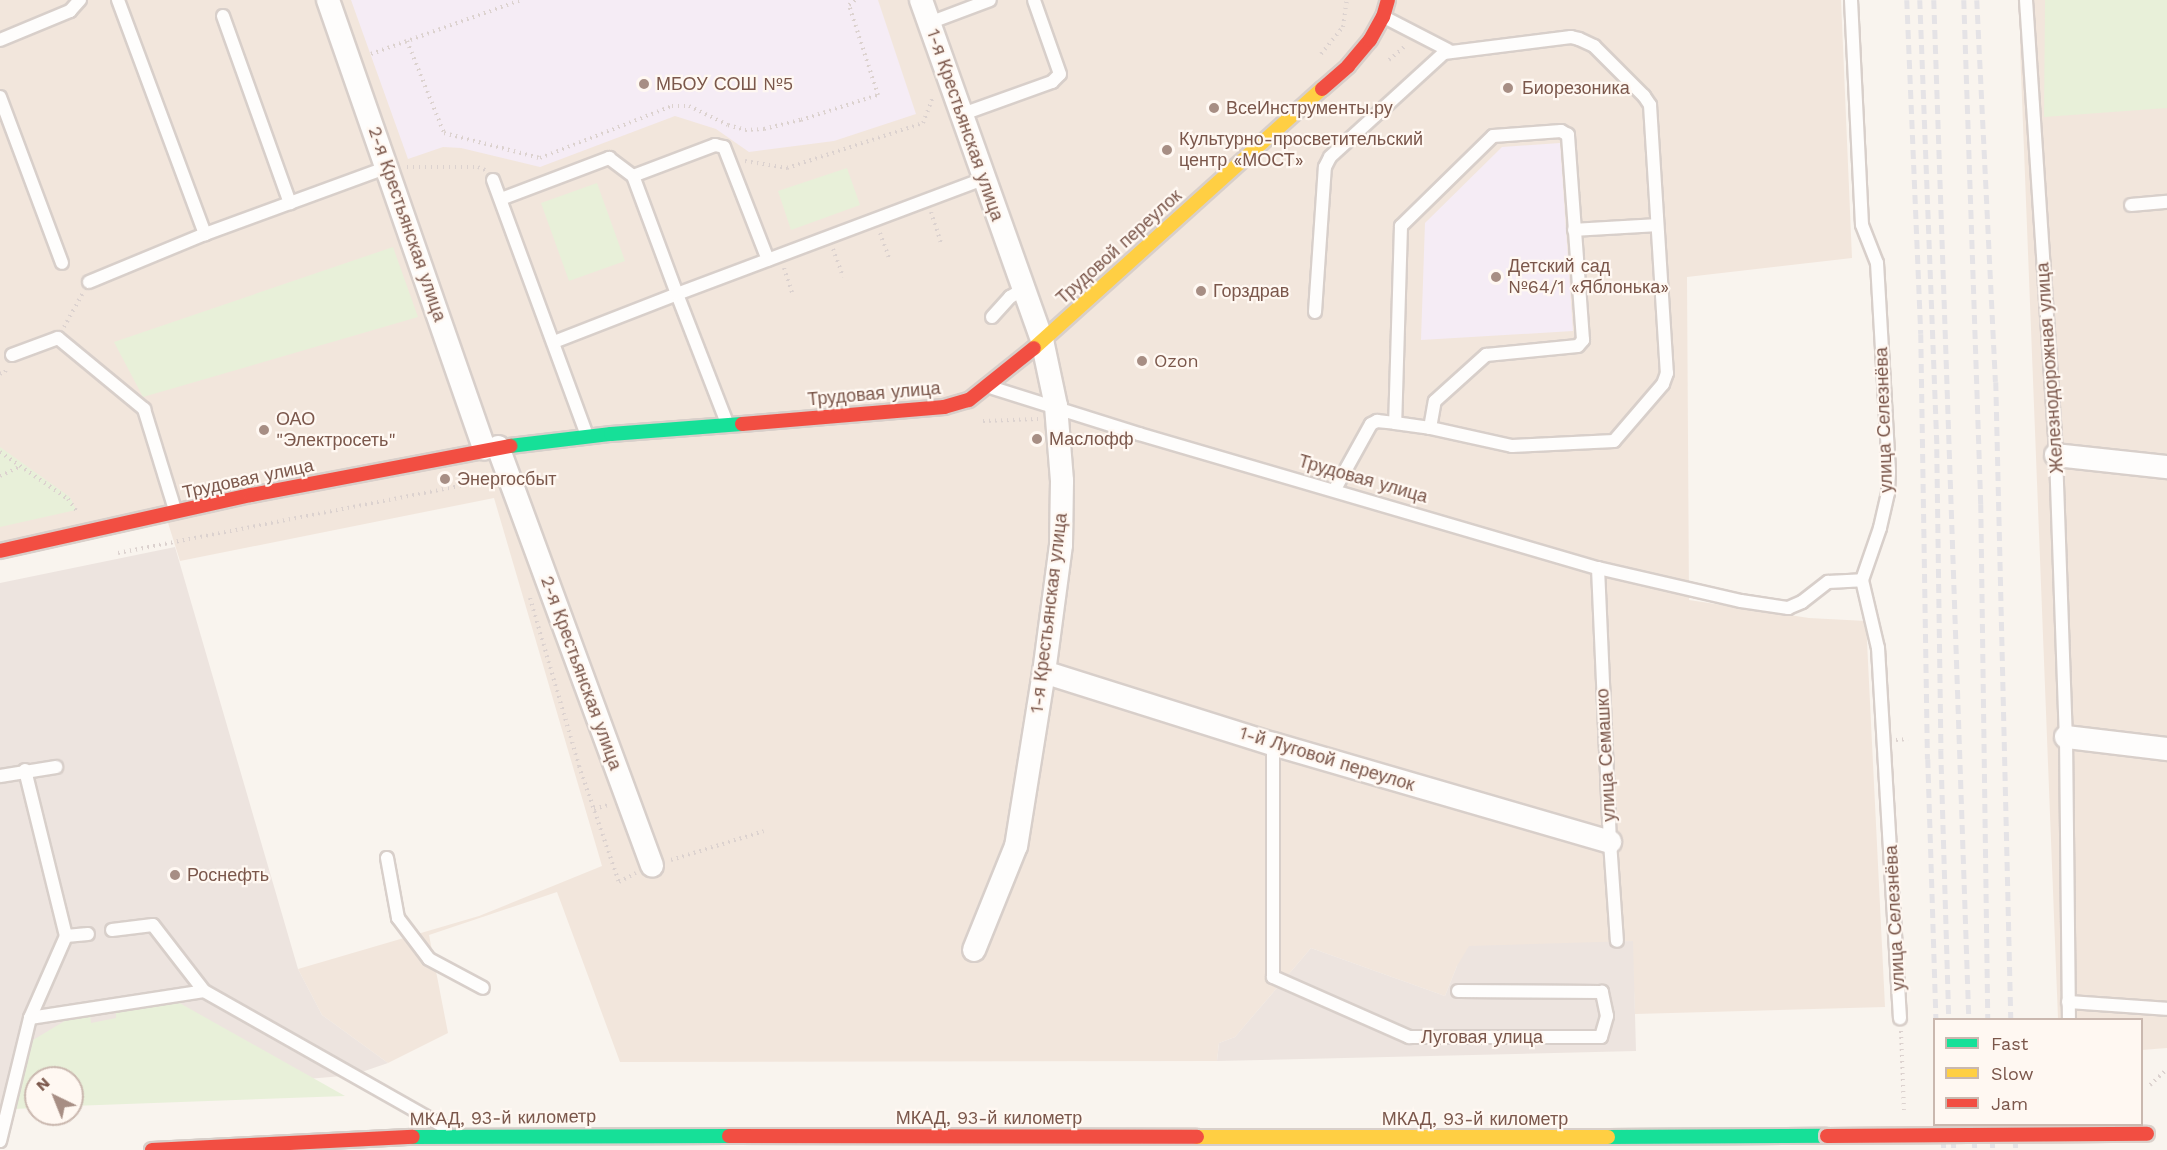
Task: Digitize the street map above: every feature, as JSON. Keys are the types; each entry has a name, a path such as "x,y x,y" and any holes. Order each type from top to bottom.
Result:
{"main road":[{"name":"Трудовой переулок","path":"989,387 1348,66 1370,40 1383,17 1388,0"},
{"name":"Трудовая улица","path":"0,551 176,512 491,448 588,436 944,407 969,399 989,387"},
{"name":"МКАД, 93-й километр","path":"152,1150 458,1135 1468,1138 2152,1134"}],"street":[{"name":"2-я Крестьянская улица","path":"328,0 491,448 652,866"},
{"name":"1-я Крестьянская улица","path":"921,0 960,115 1042,340 1056,406 1062,481 1061,545 1044,672 1016,846 974,950"},
{"path":"2056,455 2167,466"},
{"name":"1-й Луговой переулок","path":"1044,672 1273,744 1610,842"},
{"path":"2066,737 2167,749"}],"lane":[{"path":"0,40 70,11 80,0"},
{"path":"118,0 205,234"},
{"path":"929,23 990,0"},
{"path":"960,115 1052,82 1060,74 1034,0"},
{"name":"улица Селезнёва","path":"1851,0 1862,225 1877,263 1889,472 1888,493 1880,528 1862,580 1878,648 1900,1018"},
{"name":"Железнодорожная улица","path":"2026,0 2056,455 2066,737 2069,1018"},
{"path":"223,16 290,203"},
{"path":"1335,489 1371,424 1377,421 1430,428 1512,446 1608,442 1620,438 1666,378 1650,105 1644,96 1594,46 1571,37 1448,50 1383,17"},
{"path":"1315,312 1325,167 1330,157 1448,50"},
{"path":"0,97 62,263"},
{"path":"1395,423 1400,230 1405,219 1492,136 1561,131 1569,137 1581,344 1487,355 1435,401 1430,428"},
{"path":"633,176 715,145 724,147 774,258"},
{"path":"501,199 609,158 633,176 727,424"},
{"path":"89,282 205,234 388,167"},
{"path":"554,342 927,198 983,179"},
{"path":"493,180 588,436"},
{"path":"2131,205 2167,202"},
{"path":"1575,231 1657,225"},
{"path":"992,317 1010,297 1024,289"},
{"path":"12,355 58,338 144,409 176,512"},
{"name":"Трудовая улица","path":"989,387 1056,406 1139,434 1335,489 1598,568 1753,603 1788,608 1802,602 1828,582 1862,580"},
{"name":"улица Семашко","path":"1598,568 1610,842 1617,941"},
{"name":"Луговая улица","path":"1273,744 1273,977 1409,1037 1601,1037 1607,1016 1602,992 1458,991"},
{"path":"0,777 25,770 56,767"},
{"path":"0,1141 30,1018 66,936 25,770"},
{"path":"387,858 398,918 429,959 483,988"},
{"path":"112,930 153,925 204,991 458,1135"},
{"path":"66,936 88,934"},
{"path":"30,1018 204,991"},
{"path":"2068,1002 2167,1009"},
{"path":"2071,1126 2072,1150"}],"path":[{"path":"371,54 521,0"},
{"path":"407,41 444,133 540,158 672,106 689,106 728,125 745,130 764,129 801,120 878,95 849,5 855,0"},
{"path":"1313,62 1342,27 1347,0"},
{"path":"744,161 786,168 923,123 936,91"},
{"path":"388,167 478,166 489,172 493,180"},
{"path":"927,198 941,243"},
{"path":"876,219 890,261"},
{"path":"829,236 843,276"},
{"path":"774,258 792,293"},
{"path":"58,338 89,282"},
{"path":"0,452 68,499 76,510"},
{"path":"0,476 21,466"},
{"path":"66,513 88,508"},
{"path":"528,594 579,766 619,882 652,866 764,831"},
{"path":"1900,1018 1904,1117"},
{"path":"2150,1085 2167,1069"}],"shaded area":[{"path":"0,0 1841,0 1852,258 1687,277 1689,600 1809,618 1866,621 1885,1007 1635,1014 1632,941 1457,966 1445,996 1311,948 1235,1037 1219,1043 1217,1061 620,1062 557,892 429,935 448,1033 388,1063 322,1015 298,969 479,916 602,866 494,498 180,561 163,507 0,544"},
{"name":"МБОУ СОШ №5","path":"351,0 878,0 916,114 834,141 749,152 716,129 675,116 540,167 461,148 443,147 408,159"},
{"path":"2020,0 2167,0 2167,1048 2143,1050 2143,1018 2058,1018"},
{"name":"Детский сад №64/1 «Яблонька»","path":"1560,143 1573,331 1421,340 1425,223 1502,147"},
{"path":"175,547 298,969 322,1015 388,1063 353,1075 84,1099 84,1066 24,1066 24,1104 0,1106 0,583"},
{"path":"1633,941 1636,1051 1217,1061 1219,1043 1235,1037 1311,948 1445,996 1457,966 1469,946"}],"green space":[{"path":"2045,0 2167,0 2167,108 2044,117"},
{"path":"847,168 860,205 791,230 778,191"},
{"path":"597,183 625,261 569,281 541,203"},
{"path":"393,247 418,317 143,397 114,342"},
{"path":"0,447 70,497 76,510 0,527"},
{"path":"176,1001 345,1096 84,1106 84,1066 24,1066 24,1109 13,1109 23,1065 33,1040 68,1019 90,1015 91,1023 116,1018 116,1010"}],"railway":[{"path":"1907,0 1921,334 1928,759 1936,1018"},
{"path":"1920,0 1937,449 1941,750 1949,1018"},
{"path":"1934,0 1969,1018"},
{"path":"1964,0 1981,504 1988,1018"},
{"path":"1977,0 1996,382 2011,1018"},
{"path":"1943,1126 1944,1150"},
{"path":"1953,1126 1954,1150"},
{"path":"1974,1126 1975,1150"},
{"path":"1992,1126 1993,1150"},
{"path":"2015,1126 2016,1150"}],"traffic: fast":[{"path":"510,446 611,434 742,424"},
{"path":"413,1137 729,1136"},
{"path":"1608,1137 1827,1136"}],"traffic: slow":[{"path":"1034,348 1322,89"},
{"path":"1197,1137 1608,1137"}],"traffic: jam":[{"path":"1322,89 1348,66 1370,40 1383,17 1388,0"},
{"path":"742,424 944,407 969,400 1034,348"},
{"path":"0,551 251,495 510,446"},
{"path":"1827,1136 2147,1134"},
{"path":"729,1136 1197,1137"},
{"path":"152,1150 413,1137"}],"place":[{"name":"МБОУ СОШ №5","path":"644,84"},
{"name":"Биорезоника","path":"1508,88"},
{"name":"ВсеИнструменты.ру","path":"1214,108"},
{"name":"Культурно-просветительский центр «МОСТ»","path":"1167,150"},
{"name":"Детский сад №64/1 «Яблонька»","path":"1496,277"},
{"name":"Горздрав","path":"1201,291"},
{"name":"Ozon","path":"1142,361"},
{"name":"ОАО \"Электросеть\"","path":"264,430"},
{"name":"Маслофф","path":"1037,439"},
{"name":"Энергосбыт","path":"445,479"},
{"name":"Роснефть","path":"175,875"}]}
